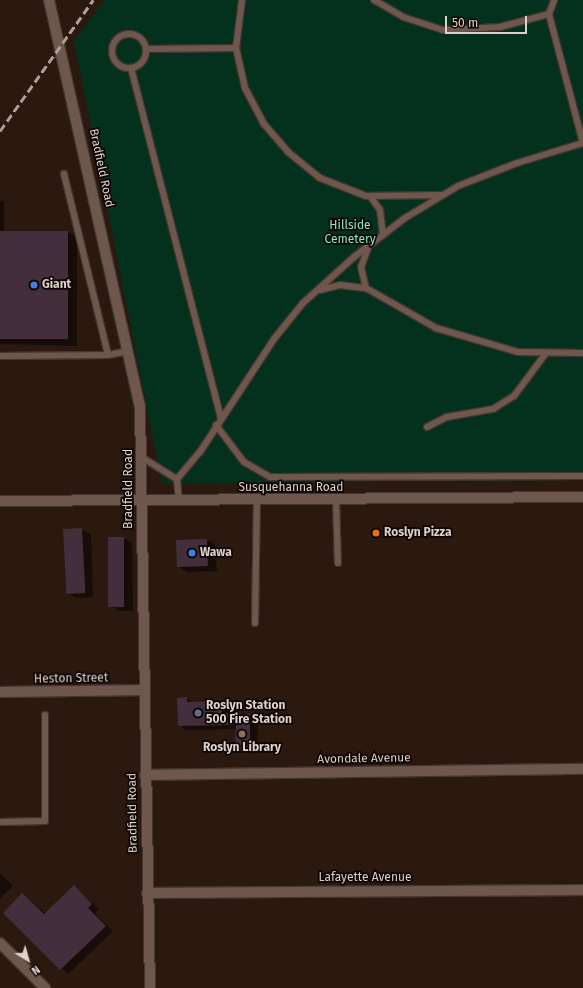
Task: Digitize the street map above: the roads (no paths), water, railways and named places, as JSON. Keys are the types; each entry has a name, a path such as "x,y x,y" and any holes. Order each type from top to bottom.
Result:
{"street":[{"name":"Bradfield Road","path":"49,0 140,406 143,458 143,690 150,988"},
{"name":"Susquehanna Road","path":"0,501 336,501 583,497"},
{"name":"Heston Street","path":"0,692 143,690"},
{"name":"Avondale Avenue","path":"145,775 583,769"},
{"name":"Lafayette Avenue","path":"147,893 583,890"},
{"path":"0,943 45,988"}],"lane":[{"path":"242,0 236,48 244,88 264,124 288,152 320,178 370,196 445,195"},
{"path":"374,0 403,17 443,30 500,27 549,14"},
{"path":"179,501 177,479 221,418 274,339 314,294 383,235 445,195 516,162 583,143 549,14 553,3 546,0"},
{"path":"131,34 141,39 146,49 145,59 131,68 116,62 112,51 116,41 131,34"},
{"path":"146,49 236,48"},
{"path":"131,68 221,418"},
{"path":"64,174 108,355"},
{"path":"370,196 380,210 383,235"},
{"path":"366,288 361,267 370,245"},
{"path":"314,294 340,285 366,288 436,328 474,342 518,352 583,353"},
{"path":"0,356 108,355 128,351"},
{"path":"427,427 447,417 493,410 514,396 546,353"},
{"path":"216,425 244,462 270,477 583,476"},
{"path":"143,458 177,479"},
{"path":"255,622 257,501"},
{"path":"336,501 338,563"},
{"path":"0,822 45,821 45,716"}],"railway":[{"path":"0,131 93,0"}],"place":[{"name":"Giant","path":"34,285"},
{"name":"Roslyn Pizza","path":"376,533"},
{"name":"Wawa","path":"192,553"},
{"name":"Roslyn Station 500 Fire Station","path":"198,713"},
{"name":"Roslyn Library","path":"242,734"}],"park label":[{"name":"Hillside Cemetery","path":"350,233"}]}
